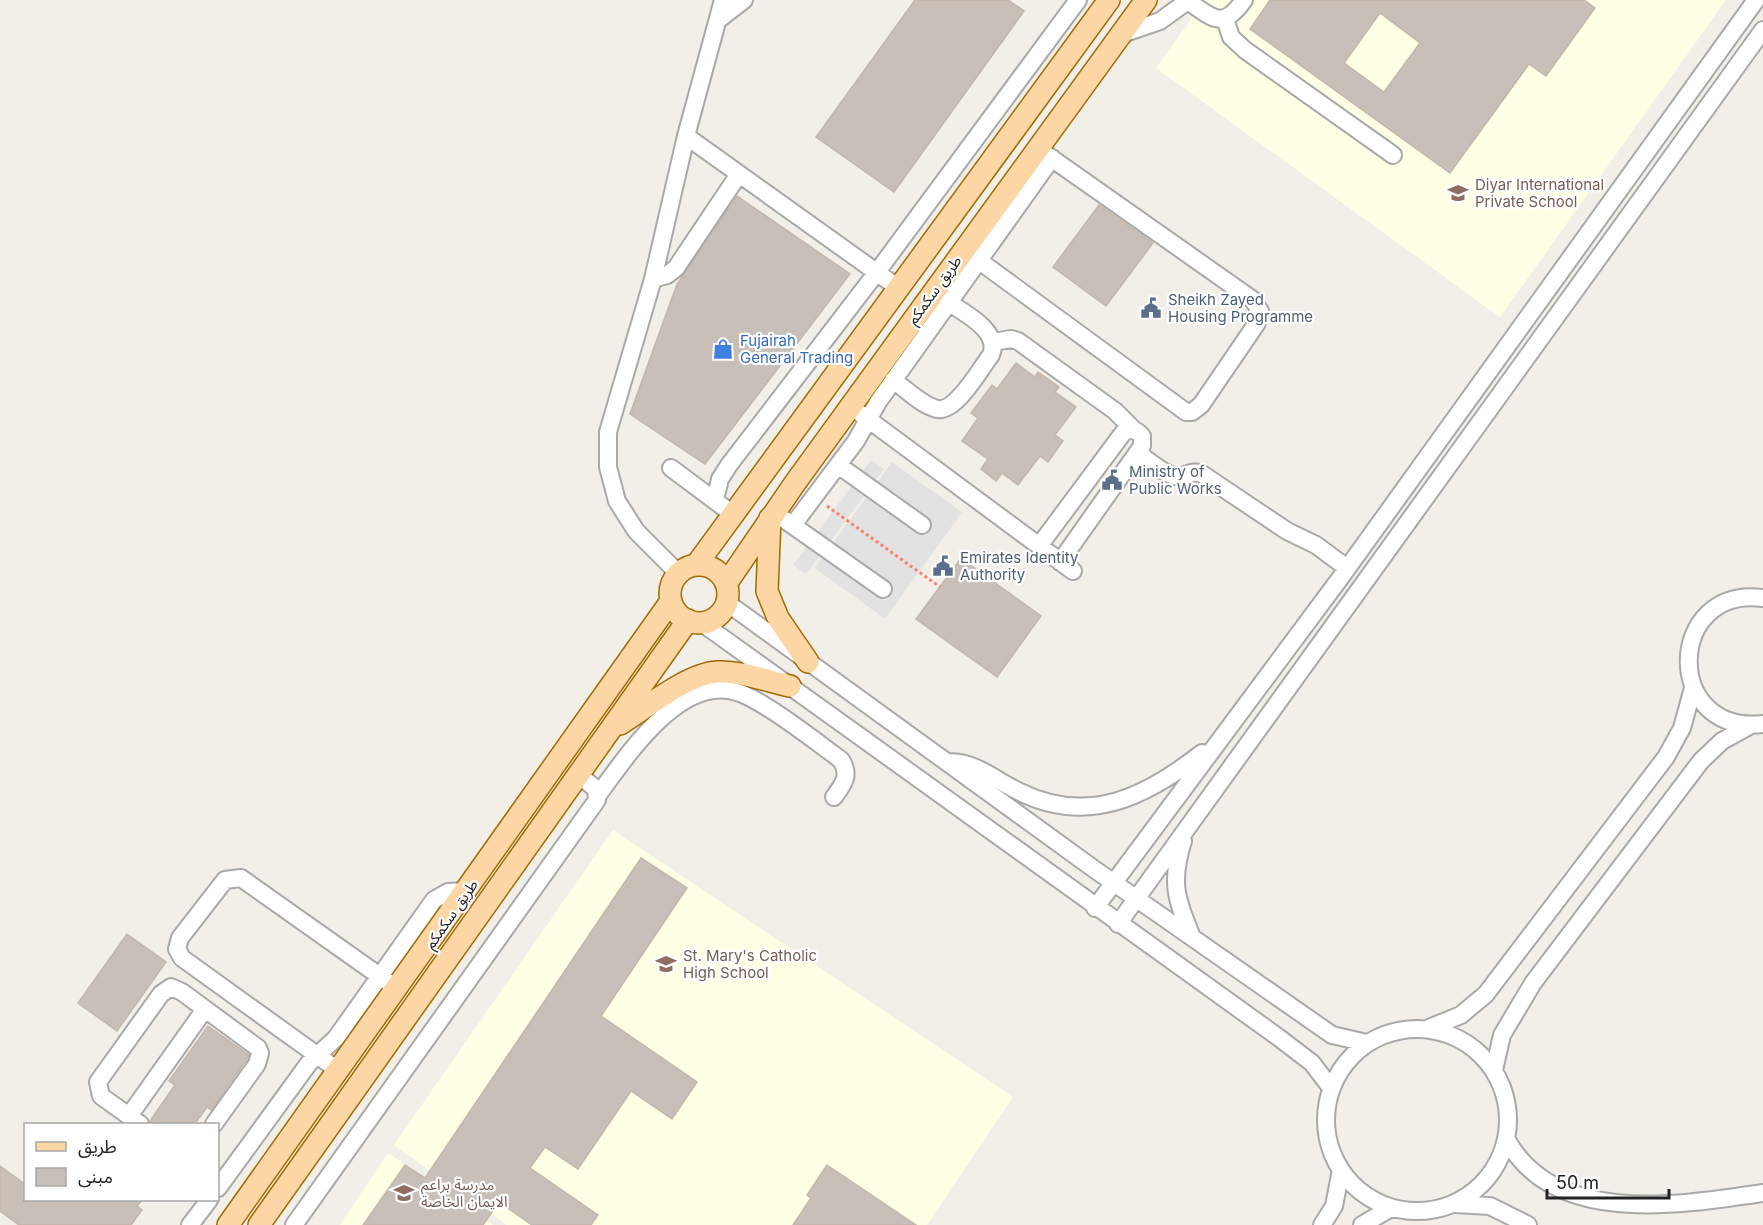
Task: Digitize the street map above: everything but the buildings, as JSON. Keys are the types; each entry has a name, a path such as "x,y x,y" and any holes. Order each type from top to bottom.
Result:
{"main road":[{"name":"طريق سكمكم","path":"697,564 1109,0"},
{"name":"طريق سكمكم","path":"726,593 772,515 850,406 1044,153 1146,0"},
{"path":"772,515 767,591 778,618 808,662"},
{"path":"697,564 718,572 726,593 716,617 695,622 677,613 670,601 670,586 678,573 697,564"},
{"name":"طريق سكمكم","path":"228,1225 339,1071 389,983 467,891 670,601"},
{"name":"طريق سكمكم","path":"259,1225 612,729 695,622"},
{"path":"612,729 688,681 710,673 729,672 790,686"}],"street":[{"path":"678,573 636,531 626,516 612,484 607,458 611,415 653,279 686,136 723,0"},
{"path":"718,20 744,0"},
{"path":"715,500 724,472 877,272 1078,0"},
{"path":"1122,34 1160,21 1188,1 1211,18 1225,19 1236,11 1244,0"},
{"path":"1095,908 1344,572 1756,0"},
{"path":"1225,19 1237,44 1393,155"},
{"path":"1118,924 1763,30"},
{"path":"686,136 900,289"},
{"path":"793,525 838,465 893,380 978,260 1044,153 1257,304 1260,317 1201,405 1192,412 1180,410 978,260"},
{"path":"653,279 666,275 676,268 740,174"},
{"path":"893,380 934,408 950,407 991,355 993,342 990,336 975,321 948,302"},
{"path":"850,406 1066,567 1138,453 1143,441 1142,436 1115,411 1018,340 993,342"},
{"path":"1039,546 1123,432 1133,429"},
{"path":"1138,453 1170,475 1178,477 1195,472 1202,474 1287,531 1316,545 1344,572"},
{"path":"838,465 922,525"},
{"path":"671,468 734,515"},
{"path":"772,515 793,525 883,589"},
{"path":"726,593 808,662 1114,883 1332,1035 1367,1043"},
{"path":"1757,725 1723,719 1701,700 1693,688 1688,667 1689,646 1702,620 1725,603 1760,596"},
{"path":"695,622 790,686 1312,1063 1331,1088"},
{"path":"1428,1029 1451,1021 1468,1011 1500,977 1666,757 1682,728 1693,688"},
{"path":"294,1225 594,805 598,795 641,738 688,698 697,693 718,689 749,697 841,759 846,769 846,779 834,797"},
{"path":"1494,1070 1502,1035 1533,983 1701,761 1722,741 1757,725"},
{"path":"946,761 970,765 1019,792 1044,802 1069,806 1098,805 1146,792 1174,775 1220,740"},
{"path":"579,775 592,785 598,795"},
{"path":"1188,826 1179,856 1175,881 1178,903 1192,937"},
{"path":"219,1184 306,1068 318,1055 336,1038 389,983 241,878 233,877 219,886 180,938 179,954 318,1055 339,1071"},
{"path":"205,1009 134,1120 101,1096 98,1089 98,1082 108,1066 165,989 177,988 258,1048 260,1053 257,1064 215,1123"},
{"path":"1407,1029 1428,1029 1444,1032 1472,1047 1494,1070 1508,1103 1507,1140 1497,1167 1489,1178 1467,1198 1434,1210 1412,1212 1391,1208 1363,1193 1341,1170 1329,1144 1326,1116 1331,1088 1346,1062 1367,1043 1386,1034 1407,1029"},
{"path":"1507,1140 1522,1164 1551,1192 1582,1208 1599,1212 1636,1211 1763,1193"},
{"path":"1323,1225 1334,1206 1341,1170"},
{"path":"190,1225 208,1201"},
{"path":"1454,1204 1490,1206 1528,1225"},
{"path":"1362,1225 1391,1208"}],"path":[{"path":"814,497 940,587"}],"shaded area":[{"name":"Diyar International Private School","path":"1205,0 1726,0 1500,317 1156,68"},
{"path":"871,460 884,469 806,574 793,565"},
{"path":"892,462 962,512 885,619 815,568"},
{"name":"St. Mary's Catholic High School","path":"613,830 1013,1097 927,1225 507,1225 394,1145"},
{"name":"مدرسة براعم الايمان الخاصة","path":"388,1153 493,1225 340,1225"}],"place":[{"name":"Diyar International Private School","path":"1458,193"},
{"name":"Sheikh Zayed Housing Programme","path":"1151,308"},
{"name":"Fujairah General Trading","path":"723,349"},
{"name":"Ministry of Public Works","path":"1112,480"},
{"name":"Emirates Identity Authority","path":"943,566"},
{"name":"St. Mary's Catholic High School","path":"666,964"},
{"name":"مدرسة براعم الايمان الخاصة","path":"404,1193"}]}
